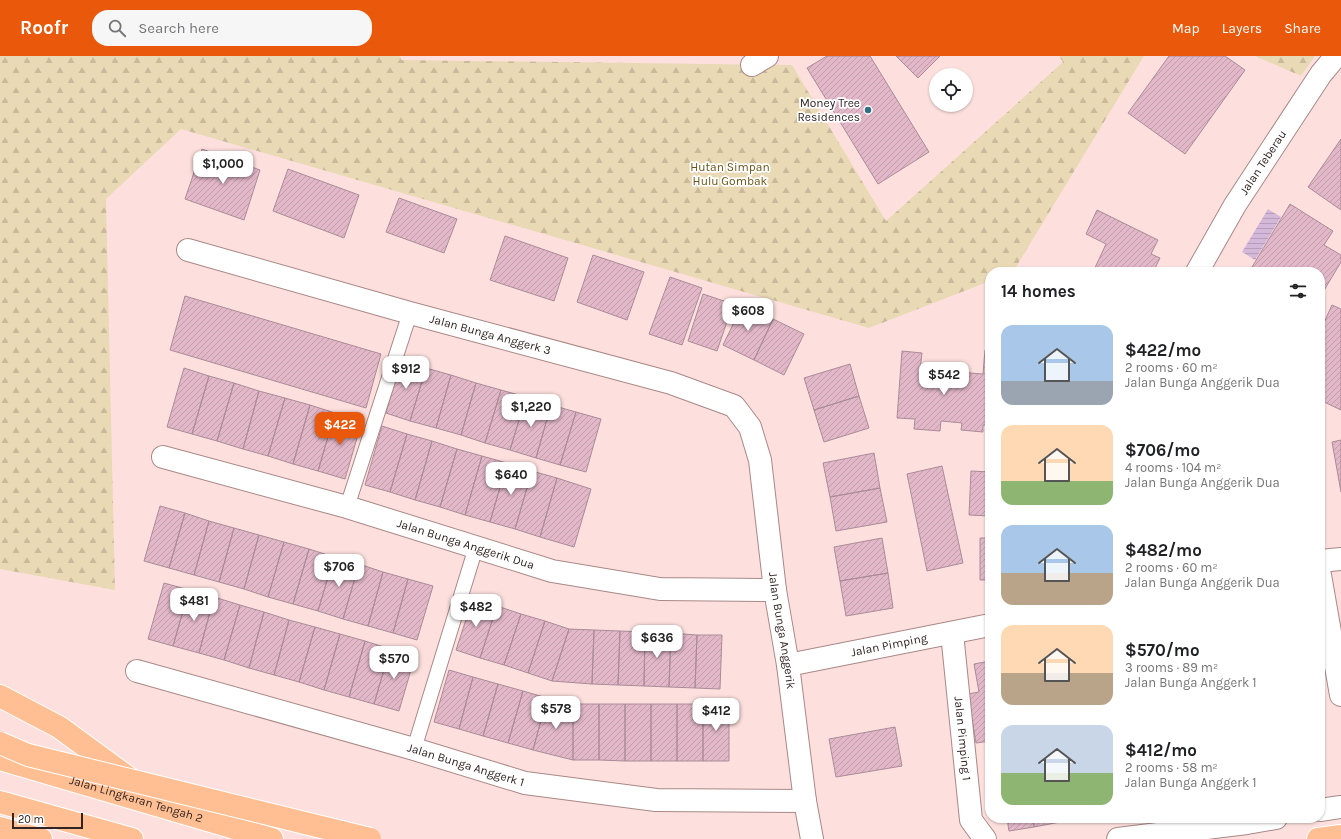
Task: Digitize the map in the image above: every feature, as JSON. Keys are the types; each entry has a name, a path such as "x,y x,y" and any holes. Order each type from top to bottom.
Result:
{"highway":[{"path":"0,696 60,726 169,808"},
{"path":"0,743 28,755 370,839"},
{"name":"Jalan Lingkaran Tengah 2","path":"0,759 272,839"},
{"path":"0,802 132,839"},
{"path":"0,828 41,839"},
{"path":"1318,839 1341,836"}],"street":[{"name":"Jalan Teberau","path":"1200,267 1235,205 1321,74 1336,56"},
{"name":"Jalan Bunga Anggerk 3","path":"188,250 410,313 671,383 734,406 750,427 760,460"},
{"name":"Jalan Bunga Anggerik Dua","path":"164,457 347,507 552,571 660,589 775,590"},
{"name":"Jalan Bunga Anggerik","path":"760,460 775,590 788,665 805,801 812,839"},
{"path":"1325,561 1341,559"},
{"path":"1325,604 1341,695"},
{"name":"Jalan Pimping","path":"788,665 985,626"},
{"name":"Jalan Pimping 1","path":"952,633 971,820 985,839"},
{"name":"Jalan Bunga Anggerk 1","path":"137,671 525,783 656,800 805,801"},
{"name":"Jalan Bunga Anggerik","path":"800,839 804,826 805,801"},
{"path":"1325,809 1341,807"},
{"path":"1118,839 1232,823"}],"lane":[{"path":"347,507 410,313"},
{"path":"414,750 476,547"}],"green space":[{"name":"Hutan Simpan Hulu Gombak","path":"0,56 400,56 401,60 792,65 886,221 1063,62 1059,56 1144,56 1016,267 985,267 985,283 869,328 181,129 106,199 115,590 0,569"},
{"path":"1255,56 1315,56 1301,76"}],"shaded area":[{"path":"1268,209 1281,217 1255,260 1242,252"}],"building":[{"name":"Money Tree Residences","path":"827,56 870,56 929,152 878,184 807,68"},
{"path":"896,56 940,56 918,78"},
{"path":"1169,56 1225,56 1245,70 1185,154 1128,113"},
{"path":"1341,139 1341,210 1308,187"},
{"path":"202,149 260,170 244,220 185,199"},
{"path":"288,169 359,195 344,238 273,211"},
{"path":"399,198 457,219 444,253 386,232"},
{"path":"1290,204 1333,231 1324,245 1341,255 1341,262 1325,289 1325,267 1252,267"},
{"path":"1097,210 1158,240 1151,254 1160,258 1156,267 1095,267 1106,244 1086,234"},
{"path":"505,236 568,258 554,301 490,280"},
{"path":"593,255 644,272 627,320 577,302"},
{"path":"670,277 702,288 682,345 649,334"},
{"path":"703,294 733,304 717,351 688,341"},
{"path":"185,296 381,354 366,408 170,350"},
{"path":"743,304 773,319 754,360 723,345"},
{"path":"1332,305 1341,309 1341,410 1325,402 1325,320"},
{"path":"773,319 804,334 784,375 754,360"},
{"path":"985,350 985,425 983,425 983,432 961,430 962,423 941,421 940,431 914,429 915,419 897,418 902,351 922,353 920,369 983,374"},
{"path":"401,360 426,368 410,421 386,413"},
{"path":"850,364 859,396 814,410 804,378"},
{"path":"184,368 209,376 192,434 167,427"},
{"path":"426,368 451,375 436,428 410,421"},
{"path":"451,375 476,383 461,435 436,428"},
{"path":"209,376 234,383 217,441 192,434"},
{"path":"234,383 259,391 243,449 217,441"},
{"path":"476,383 501,390 485,443 461,435"},
{"path":"501,390 526,397 510,450 485,443"},
{"path":"259,391 285,398 268,456 243,449"},
{"path":"859,396 869,428 824,442 814,410"},
{"path":"526,397 551,405 536,458 510,450"},
{"path":"285,398 310,405 293,464 268,456"},
{"path":"310,405 335,413 318,471 293,464"},
{"path":"551,405 576,412 560,465 536,458"},
{"path":"576,412 601,419 586,472 560,465"},
{"path":"335,413 362,421 345,479 318,471"},
{"path":"382,426 407,434 390,492 365,485"},
{"path":"407,434 432,441 415,500 390,492"},
{"path":"1341,440 1341,492 1332,442"},
{"path":"432,441 457,449 440,507 415,500"},
{"path":"457,449 482,456 465,515 440,507"},
{"path":"874,453 880,488 830,497 823,463"},
{"path":"482,456 507,463 490,522 465,515"},
{"path":"507,463 532,471 515,529 490,522"},
{"path":"942,466 963,563 927,571 907,474"},
{"path":"532,471 557,478 540,537 515,529"},
{"path":"971,471 985,472 985,516 969,515"},
{"path":"557,478 591,489 574,547 540,537"},
{"path":"880,488 887,522 836,531 830,497"},
{"path":"160,506 185,513 169,568 144,561"},
{"path":"185,513 209,521 194,575 169,568"},
{"path":"209,521 234,528 219,582 194,575"},
{"path":"234,528 259,535 244,589 219,582"},
{"path":"259,535 284,542 268,597 244,589"},
{"path":"882,538 888,573 840,581 834,547"},
{"path":"980,538 985,538 985,580 980,580"},
{"path":"284,542 309,549 293,604 268,597"},
{"path":"309,549 334,557 318,611 293,604"},
{"path":"334,557 359,564 343,619 318,611"},
{"path":"359,564 383,572 368,626 343,619"},
{"path":"383,572 408,579 393,633 368,626"},
{"path":"888,573 893,608 846,616 840,581"},
{"path":"408,579 433,586 417,640 393,633"},
{"path":"164,583 189,590 173,646 148,639"},
{"path":"189,590 214,597 199,653 173,646"},
{"path":"214,597 240,605 224,660 199,653"},
{"path":"473,598 497,606 480,658 456,650"},
{"path":"240,605 264,612 249,668 224,660"},
{"path":"497,606 521,614 504,665 480,658"},
{"path":"264,612 289,620 274,675 249,668"},
{"path":"521,614 545,621 528,673 504,665"},
{"path":"289,620 315,627 299,682 274,675"},
{"path":"545,621 569,629 552,681 528,673"},
{"path":"315,627 340,634 324,690 299,682"},
{"path":"569,629 594,630 592,684 552,681"},
{"path":"594,630 620,631 618,685 592,684"},
{"path":"620,631 645,632 644,686 618,685"},
{"path":"645,632 671,633 669,687 644,686"},
{"path":"671,633 697,635 695,688 669,687"},
{"path":"340,634 365,641 349,697 324,690"},
{"path":"697,635 722,635 720,689 695,688"},
{"path":"365,641 390,649 374,704 349,697"},
{"path":"390,649 415,656 399,711 374,704"},
{"path":"985,662 985,742 976,743 968,694 979,692 974,664"},
{"path":"449,670 473,677 459,729 434,722"},
{"path":"473,677 498,684 483,736 459,729"},
{"path":"498,684 523,691 508,743 483,736"},
{"path":"523,691 547,698 533,750 508,743"},
{"path":"547,698 573,704 573,760 533,750"},
{"path":"573,704 599,704 599,760 573,760"},
{"path":"599,704 625,704 625,761 599,760"},
{"path":"625,704 651,704 651,761 625,761"},
{"path":"651,704 677,704 677,761 651,761"},
{"path":"677,704 703,704 703,761 677,761"},
{"path":"703,704 729,704 729,761 703,761"},
{"path":"895,727 902,766 836,777 829,739"},
{"path":"1008,823 1034,823 1034,827 1009,831"},
{"path":"1034,823 1055,823 1034,827"}],"place":[{"name":"Money Tree Residences","path":"868,110"}]}
